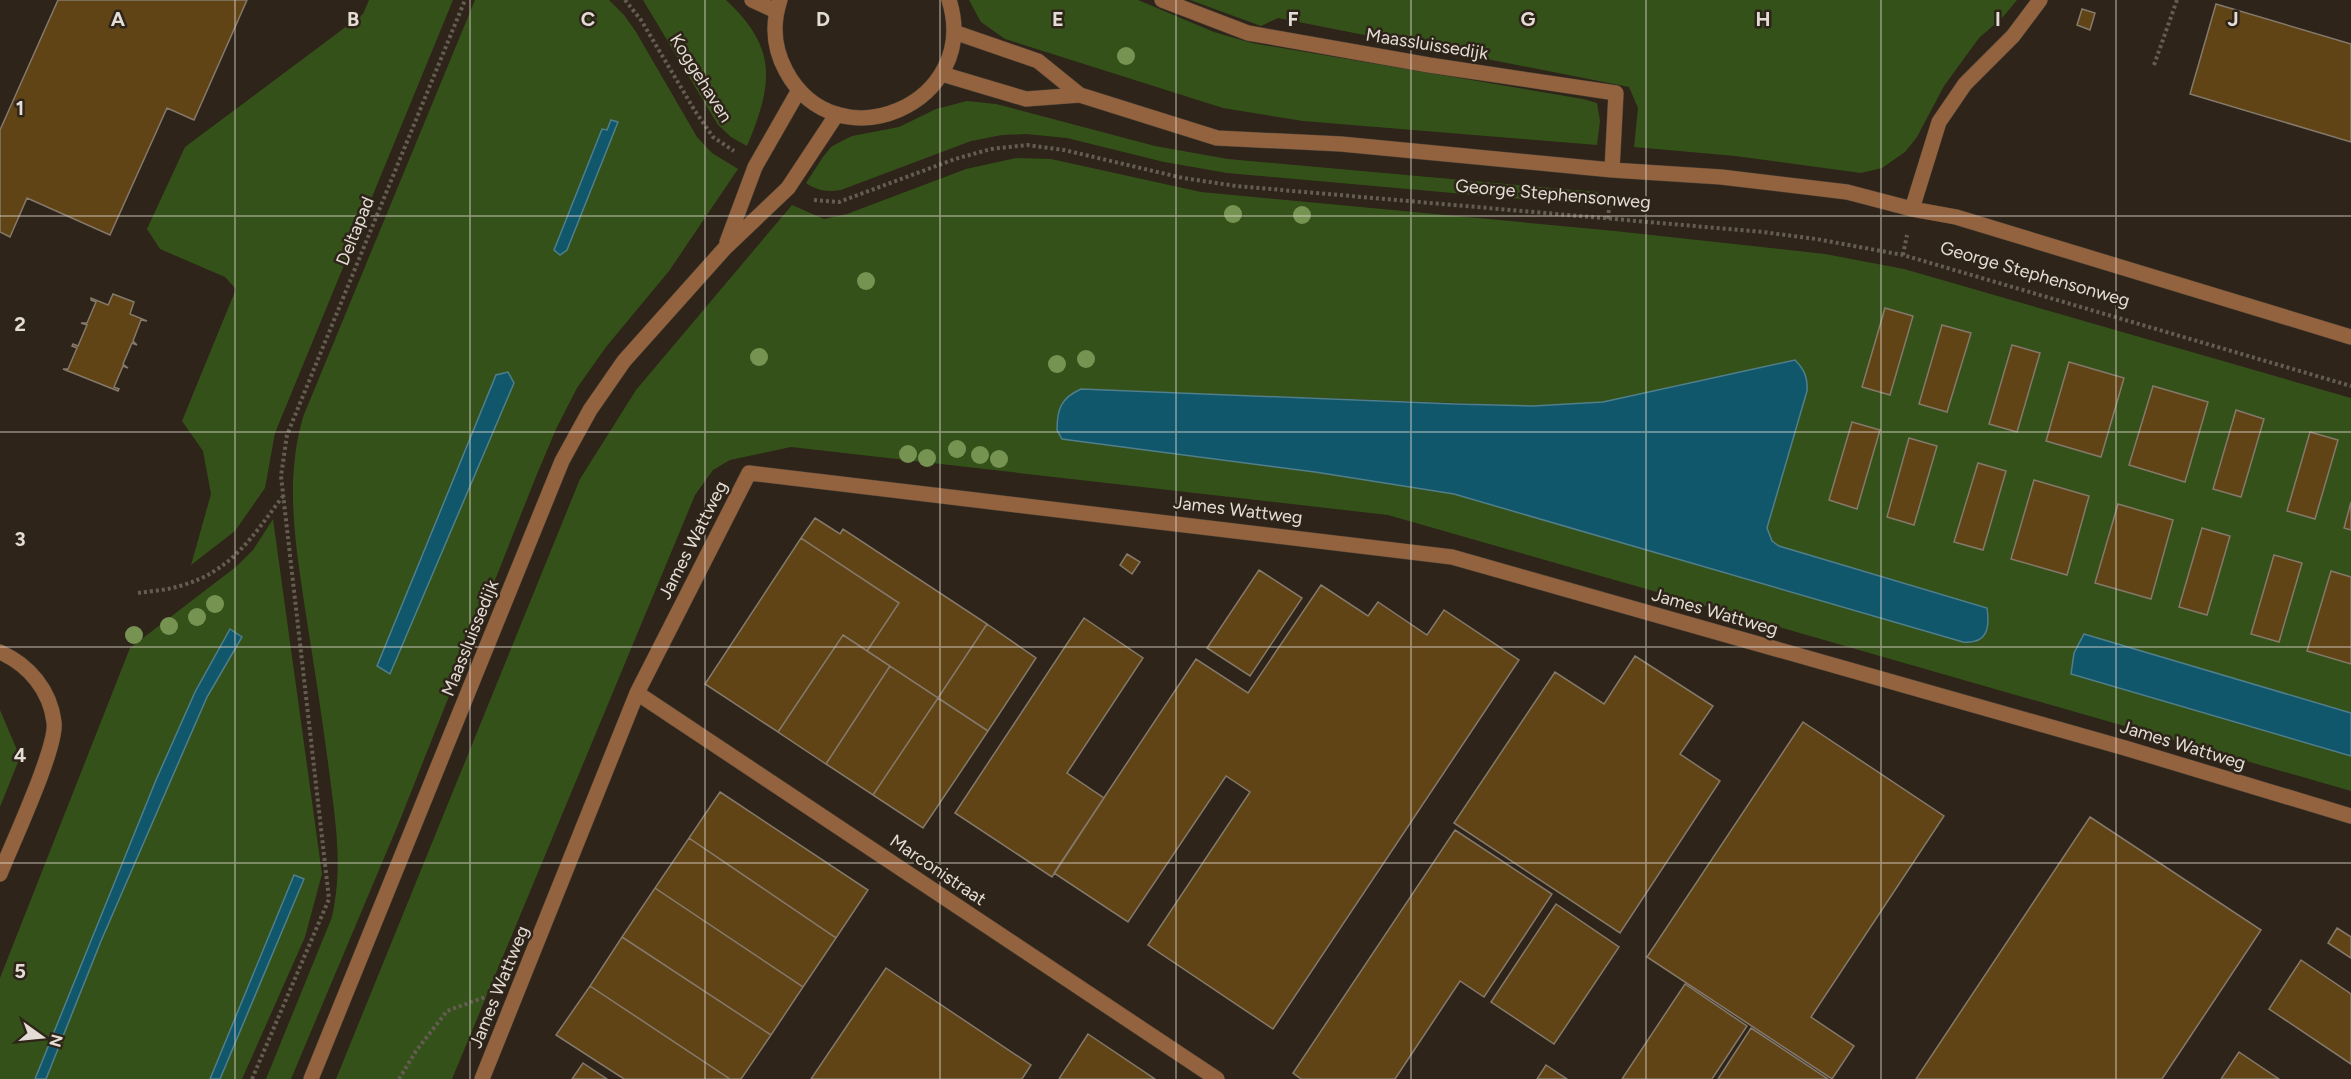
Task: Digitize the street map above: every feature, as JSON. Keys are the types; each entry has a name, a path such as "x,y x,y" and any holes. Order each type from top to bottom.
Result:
{"street":[{"path":"752,0 778,6 776,45 781,61 799,90 810,100 837,114 863,118 888,115 919,100 942,74 952,47 954,32 953,12 949,0"},
{"name":"Maassluissedijk","path":"1161,0 1248,33 1430,65 1616,93 1612,170"},
{"path":"1912,209 1939,122 1965,84 2013,36 2040,0"},
{"name":"George Stephensonweg","path":"954,32 1038,61 1080,95 1217,138 1341,144 1612,170 1720,177 1847,192 1956,218 2351,337"},
{"name":"George Stephensonweg","path":"942,74 1026,99 1080,95"},
{"name":"Maassluissedijk","path":"725,248 755,167 799,90"},
{"name":"Maassluissedijk","path":"311,1079 562,460 590,410 624,361 725,248 788,188 837,114"},
{"name":"James Wattweg","path":"482,1079 637,693 749,473 1452,557 2113,745 2351,816"},
{"path":"0,652 13,658 34,676 46,696 55,724 47,756 0,874"},
{"name":"Marconistraat","path":"637,693 1217,1079"}],"path":[{"name":"Deltapad","path":"284,496 281,476 287,435 465,0"},
{"name":"Koggehaven","path":"625,0 641,20 695,111 713,136 755,167"},
{"path":"2154,65 2177,0"},
{"name":"George Stephensonweg","path":"788,188 810,200 839,202 955,159 991,149 1027,145 1064,150 1183,178 1236,186 1752,231 1816,239 1903,255 2351,386"},
{"path":"138,593 180,587 217,572 243,549 284,496"},
{"path":"252,1079 329,899 284,496"},
{"path":"399,1079 416,1051 447,1011 522,983"}],"green space":[{"path":"369,0 453,0 275,433 265,488 235,531 191,565 211,494 203,451 182,421 236,289 225,277 160,249 147,229 185,147 363,14"},
{"path":"475,0 609,0 636,32 697,137 712,153 738,169 669,271 606,347 577,388 556,429 535,479 400,820 291,1079 266,1079 332,917 338,867 333,803 296,540 293,491 297,442 303,417"},
{"path":"643,0 726,0 755,34 766,68 765,85 762,104 747,146 731,137 718,125"},
{"path":"969,0 1138,0 1214,32 1252,43 1583,99 1597,103 1600,121 1597,145 1303,121 1223,108 1005,39 981,22"},
{"path":"1190,0 2017,0 2002,18 1979,38 1944,86 1917,137 1905,152 1882,168 1861,173 1735,156 1634,147 1638,108 1629,87 1278,18 1261,26"},
{"path":"967,101 996,104 1155,146 1228,159 1597,192 1599,194 1597,203 1588,205 1227,173 1164,162 1067,138 1026,134 1002,135 971,141 841,190 823,190 806,183 831,147 842,141 852,136 899,127 936,109"},
{"path":"1016,158 1051,159 1201,192 1615,231 1825,254 1904,269 2351,398 2351,713 2084,634 2071,674 2351,756 2351,791 1388,515 791,447 730,460 713,470 695,495 452,1079 336,1079 580,479 636,390 792,205 824,219 847,214 966,169","holes":["1081,389 1533,406 1807,391 1767,528 1772,541 1779,546 1987,608 1988,625 1974,643 1963,642 1454,494 1315,472 1069,440"]},
{"path":"273,519 322,874 305,937 242,1079 0,1079 0,978 130,648 237,566 253,550"},
{"path":"0,710 20,757 0,807"}],"water":[{"path":"611,120 618,122 567,250 560,255 554,250 602,129 607,130"},
{"path":"1795,360 1805,374 1807,391 1767,528 1772,541 1779,546 1987,608 1987,629 1982,638 1963,642 1454,494 1315,472 1062,439 1057,430 1059,410 1069,396 1081,389 1533,406 1603,402"},
{"path":"508,372 514,383 390,674 377,666 496,375"},
{"path":"230,629 242,637 207,697 101,941 46,1079 35,1079 156,780 195,692"},
{"path":"2084,634 2351,713 2351,756 2071,674 2074,653"},
{"path":"294,875 304,879 220,1079 210,1079"}],"building":[{"path":"58,0 247,0 194,120 167,108 110,235 27,198 10,237 0,232 0,130"},
{"path":"2216,4 2351,44 2351,142 2190,94"},
{"path":"2082,9 2095,13 2090,30 2077,25"},
{"path":"113,294 134,302 130,314 147,321 141,320 133,341 137,345 132,343 123,364 128,368 123,366 114,387 119,389 118,391 63,369 68,369 77,348 72,346 73,344 78,346 87,325 81,323 87,323 96,302 91,298 108,305"},
{"path":"1885,308 1913,316 1890,395 1862,387"},
{"path":"1942,325 1971,333 1947,412 1919,404"},
{"path":"2012,345 2040,353 2017,432 1989,424"},
{"path":"2069,362 2124,378 2101,457 2046,441"},
{"path":"2153,386 2208,402 2185,482 2129,465"},
{"path":"2236,410 2264,419 2241,497 2213,489"},
{"path":"1852,422 1880,430 1857,509 1829,500"},
{"path":"2310,432 2338,440 2315,519 2287,511"},
{"path":"1909,438 1937,446 1914,525 1887,517"},
{"path":"1978,463 2006,471 1983,550 1954,542"},
{"path":"2034,480 2089,496 2067,575 2011,559"},
{"path":"2351,502 2351,530 2344,528"},
{"path":"2118,504 2173,520 2151,599 2095,583"},
{"path":"815,518 840,534 843,529 987,624 938,698 867,651 899,603 801,538"},
{"path":"2202,528 2230,536 2207,615 2179,607"},
{"path":"801,538 899,603 867,651 843,635 778,732 705,684"},
{"path":"1127,554 1140,562 1132,574 1120,565"},
{"path":"2274,555 2302,563 2279,642 2251,634"},
{"path":"1259,570 1302,598 1250,676 1207,648"},
{"path":"2331,571 2351,577 2351,664 2307,651"},
{"path":"1321,585 1368,616 1378,602 1427,635 1444,610 1519,660 1273,1029 1148,945 1250,792 1226,776 1128,922 1054,873 1196,659 1248,693"},
{"path":"1084,618 1143,658 1067,773 1104,798 1052,877 955,813"},
{"path":"987,624 1036,658 988,731 938,698"},
{"path":"843,635 890,666 826,764 778,732"},
{"path":"1635,656 1713,706 1680,754 1720,781 1620,933 1454,823 1555,672 1604,704"},
{"path":"890,666 938,698 873,795 826,764"},
{"path":"938,698 988,731 923,828 873,795"},
{"path":"1803,722 1944,816 1811,1017 1854,1046 1832,1079 1647,957"},
{"path":"720,792 868,890 836,938 689,838"},
{"path":"2090,817 2261,930 2162,1079 1916,1079"},
{"path":"1455,830 1552,894 1484,997 1460,981 1395,1079 1301,1079 1293,1073"},
{"path":"689,838 836,938 803,987 655,888"},
{"path":"655,888 803,987 771,1035 622,937"},
{"path":"1556,904 1619,947 1554,1044 1491,1002"},
{"path":"2337,928 2351,937 2351,958 2328,943"},
{"path":"622,937 771,1035 741,1079 730,1079 590,986"},
{"path":"2301,960 2351,994 2351,1064 2269,1009"},
{"path":"886,968 1031,1065 1022,1079 811,1079"},
{"path":"1685,984 1747,1026 1712,1079 1622,1079"},
{"path":"590,986 730,1079 624,1079 556,1035"},
{"path":"1751,1028 1828,1079 1718,1079"},
{"path":"1088,1034 1155,1079 1059,1079"},
{"path":"2239,1052 2279,1079 2221,1079"},
{"path":"583,1063 607,1079 572,1079"},
{"path":"1546,1065 1567,1079 1537,1079"}]}
